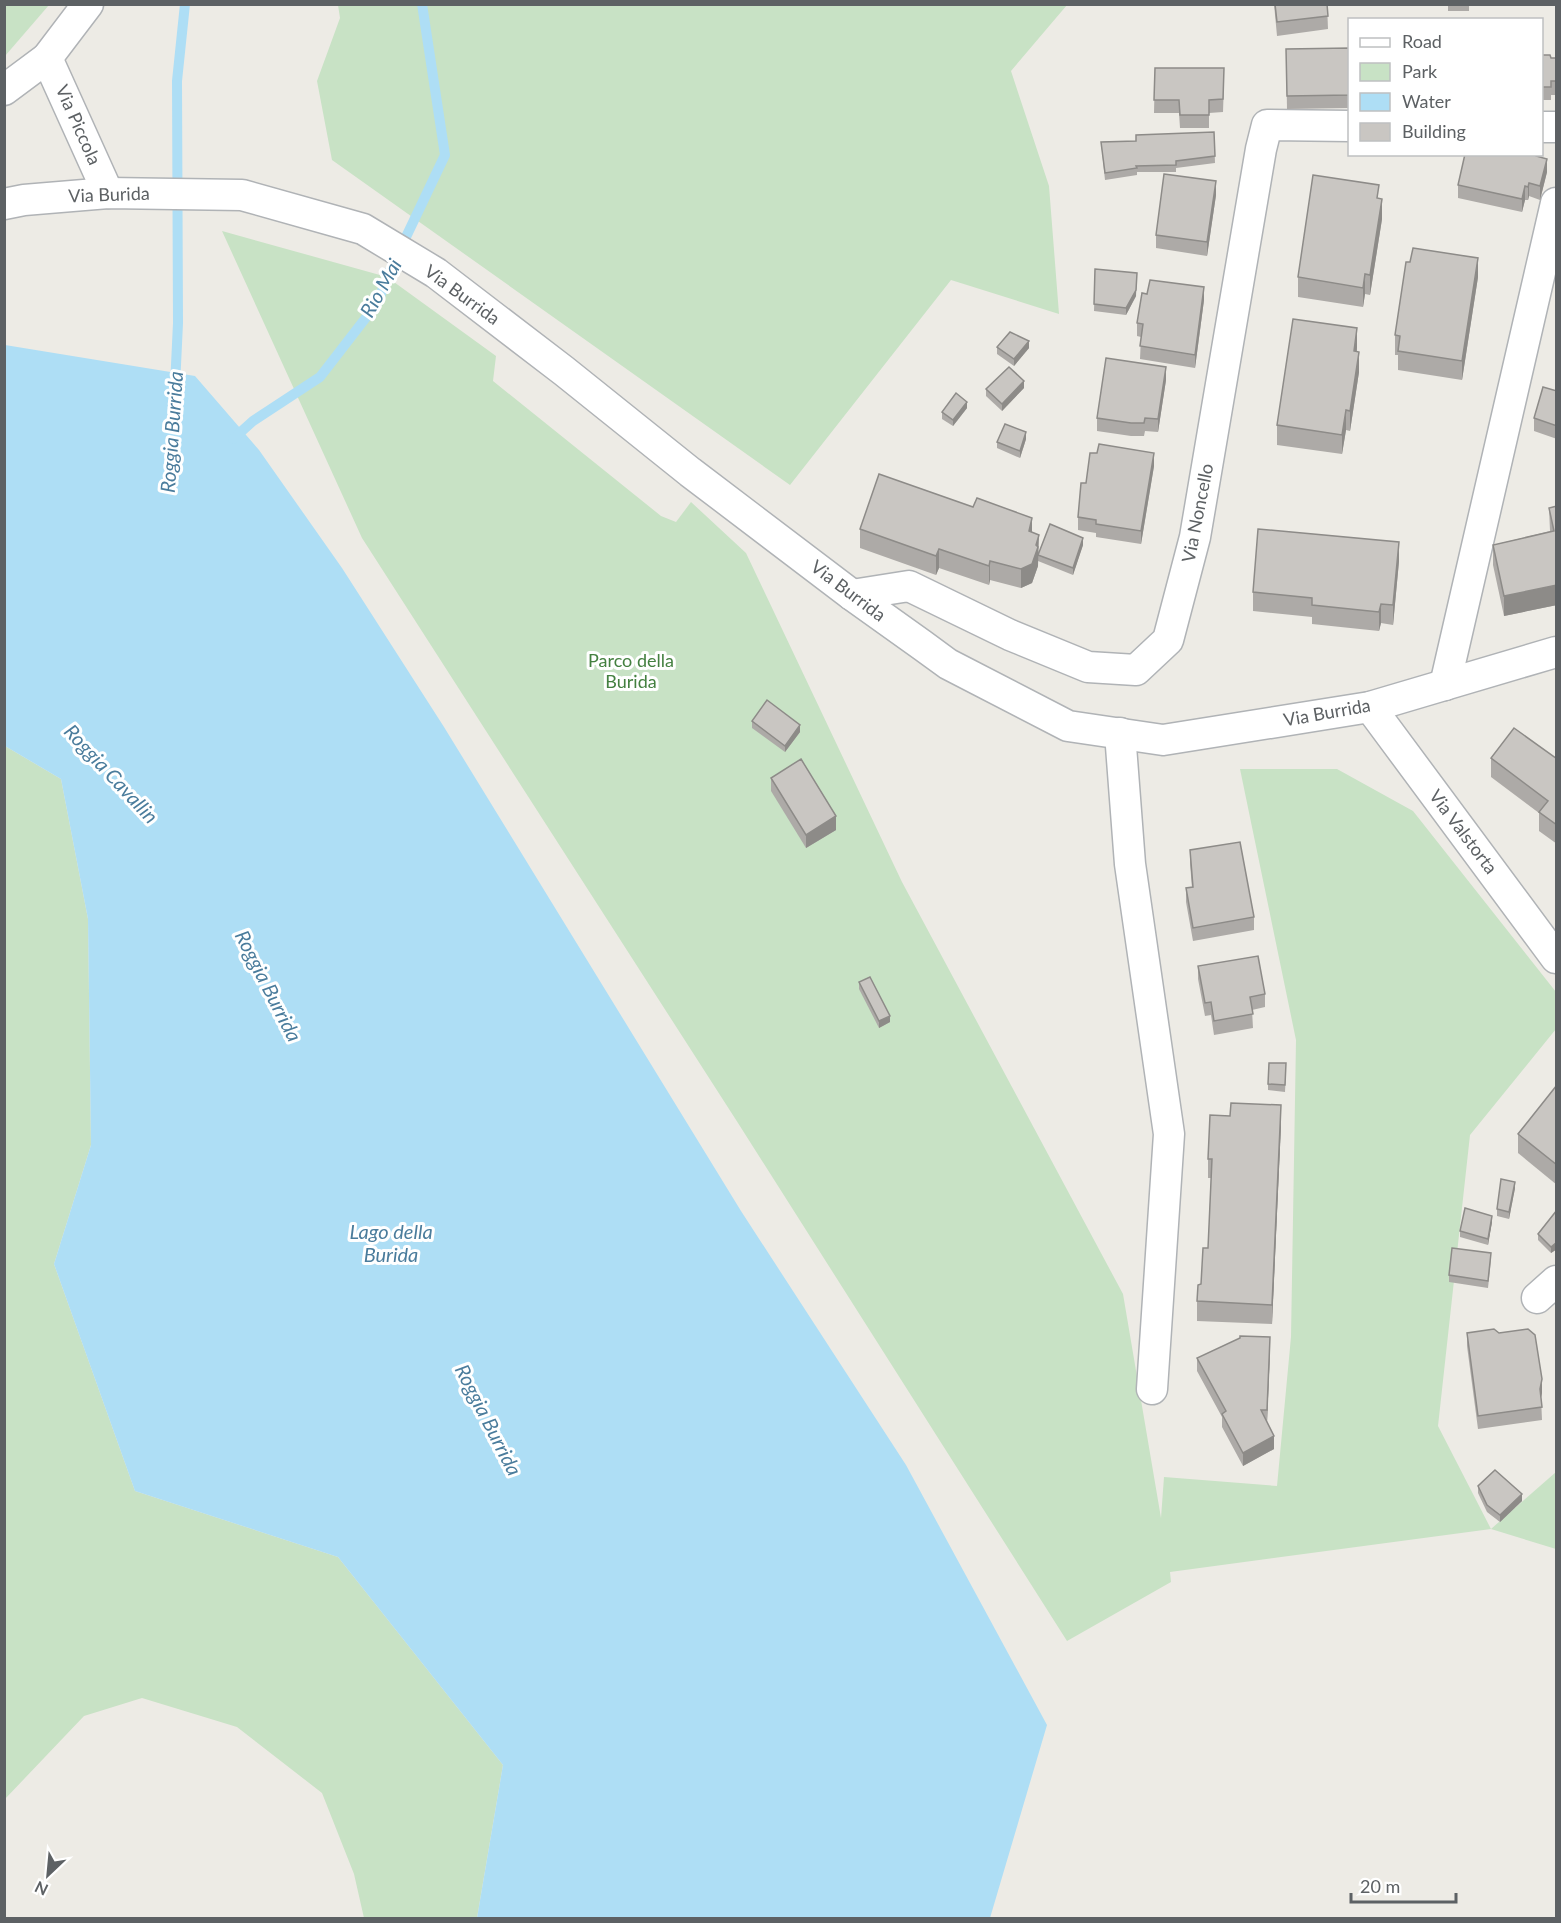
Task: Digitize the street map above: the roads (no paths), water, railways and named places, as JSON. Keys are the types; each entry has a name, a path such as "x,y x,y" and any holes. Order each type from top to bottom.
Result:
{"street":[{"path":"4,90 47,58 88,4"},
{"name":"Via Piccola","path":"47,58 108,193"},
{"name":"Via Noncello","path":"852,595 909,586 1010,635 1088,668 1136,670 1168,640 1195,537 1267,125 1348,126"},
{"name":"Via Burida","path":"4,204 24,200 108,193 213,194"},
{"name":"Via Burrida","path":"213,194 242,195 363,229 435,273 564,370 690,472 852,595 948,664 1068,726 1163,740 1370,707 1557,652"},
{"path":"1445,685 1557,203"},
{"name":"Via Valstorta","path":"1370,707 1557,958"},
{"path":"1120,734 1130,864 1169,1134 1152,1389"}],"water":[{"name":"Lago della Burida","path":"5,345 195,376 259,450 342,568 444,727 741,1211 906,1465 1047,1725 990,1918 477,1918 503,1765 338,1557 135,1491 54,1264 91,1145 88,919 61,779 5,746"}],"waterway":[{"name":"Roggia Burrida","path":"175,386 178,323 177,81 185,4"},
{"name":"Rio Mai","path":"233,439 253,421 320,377 378,302 387,277 445,155 422,4"}],"park label":[{"name":"Parco della Burida","path":"631,671"}],"water label":[{"name":"Roggia Cavallin","path":"111,774"}]}
